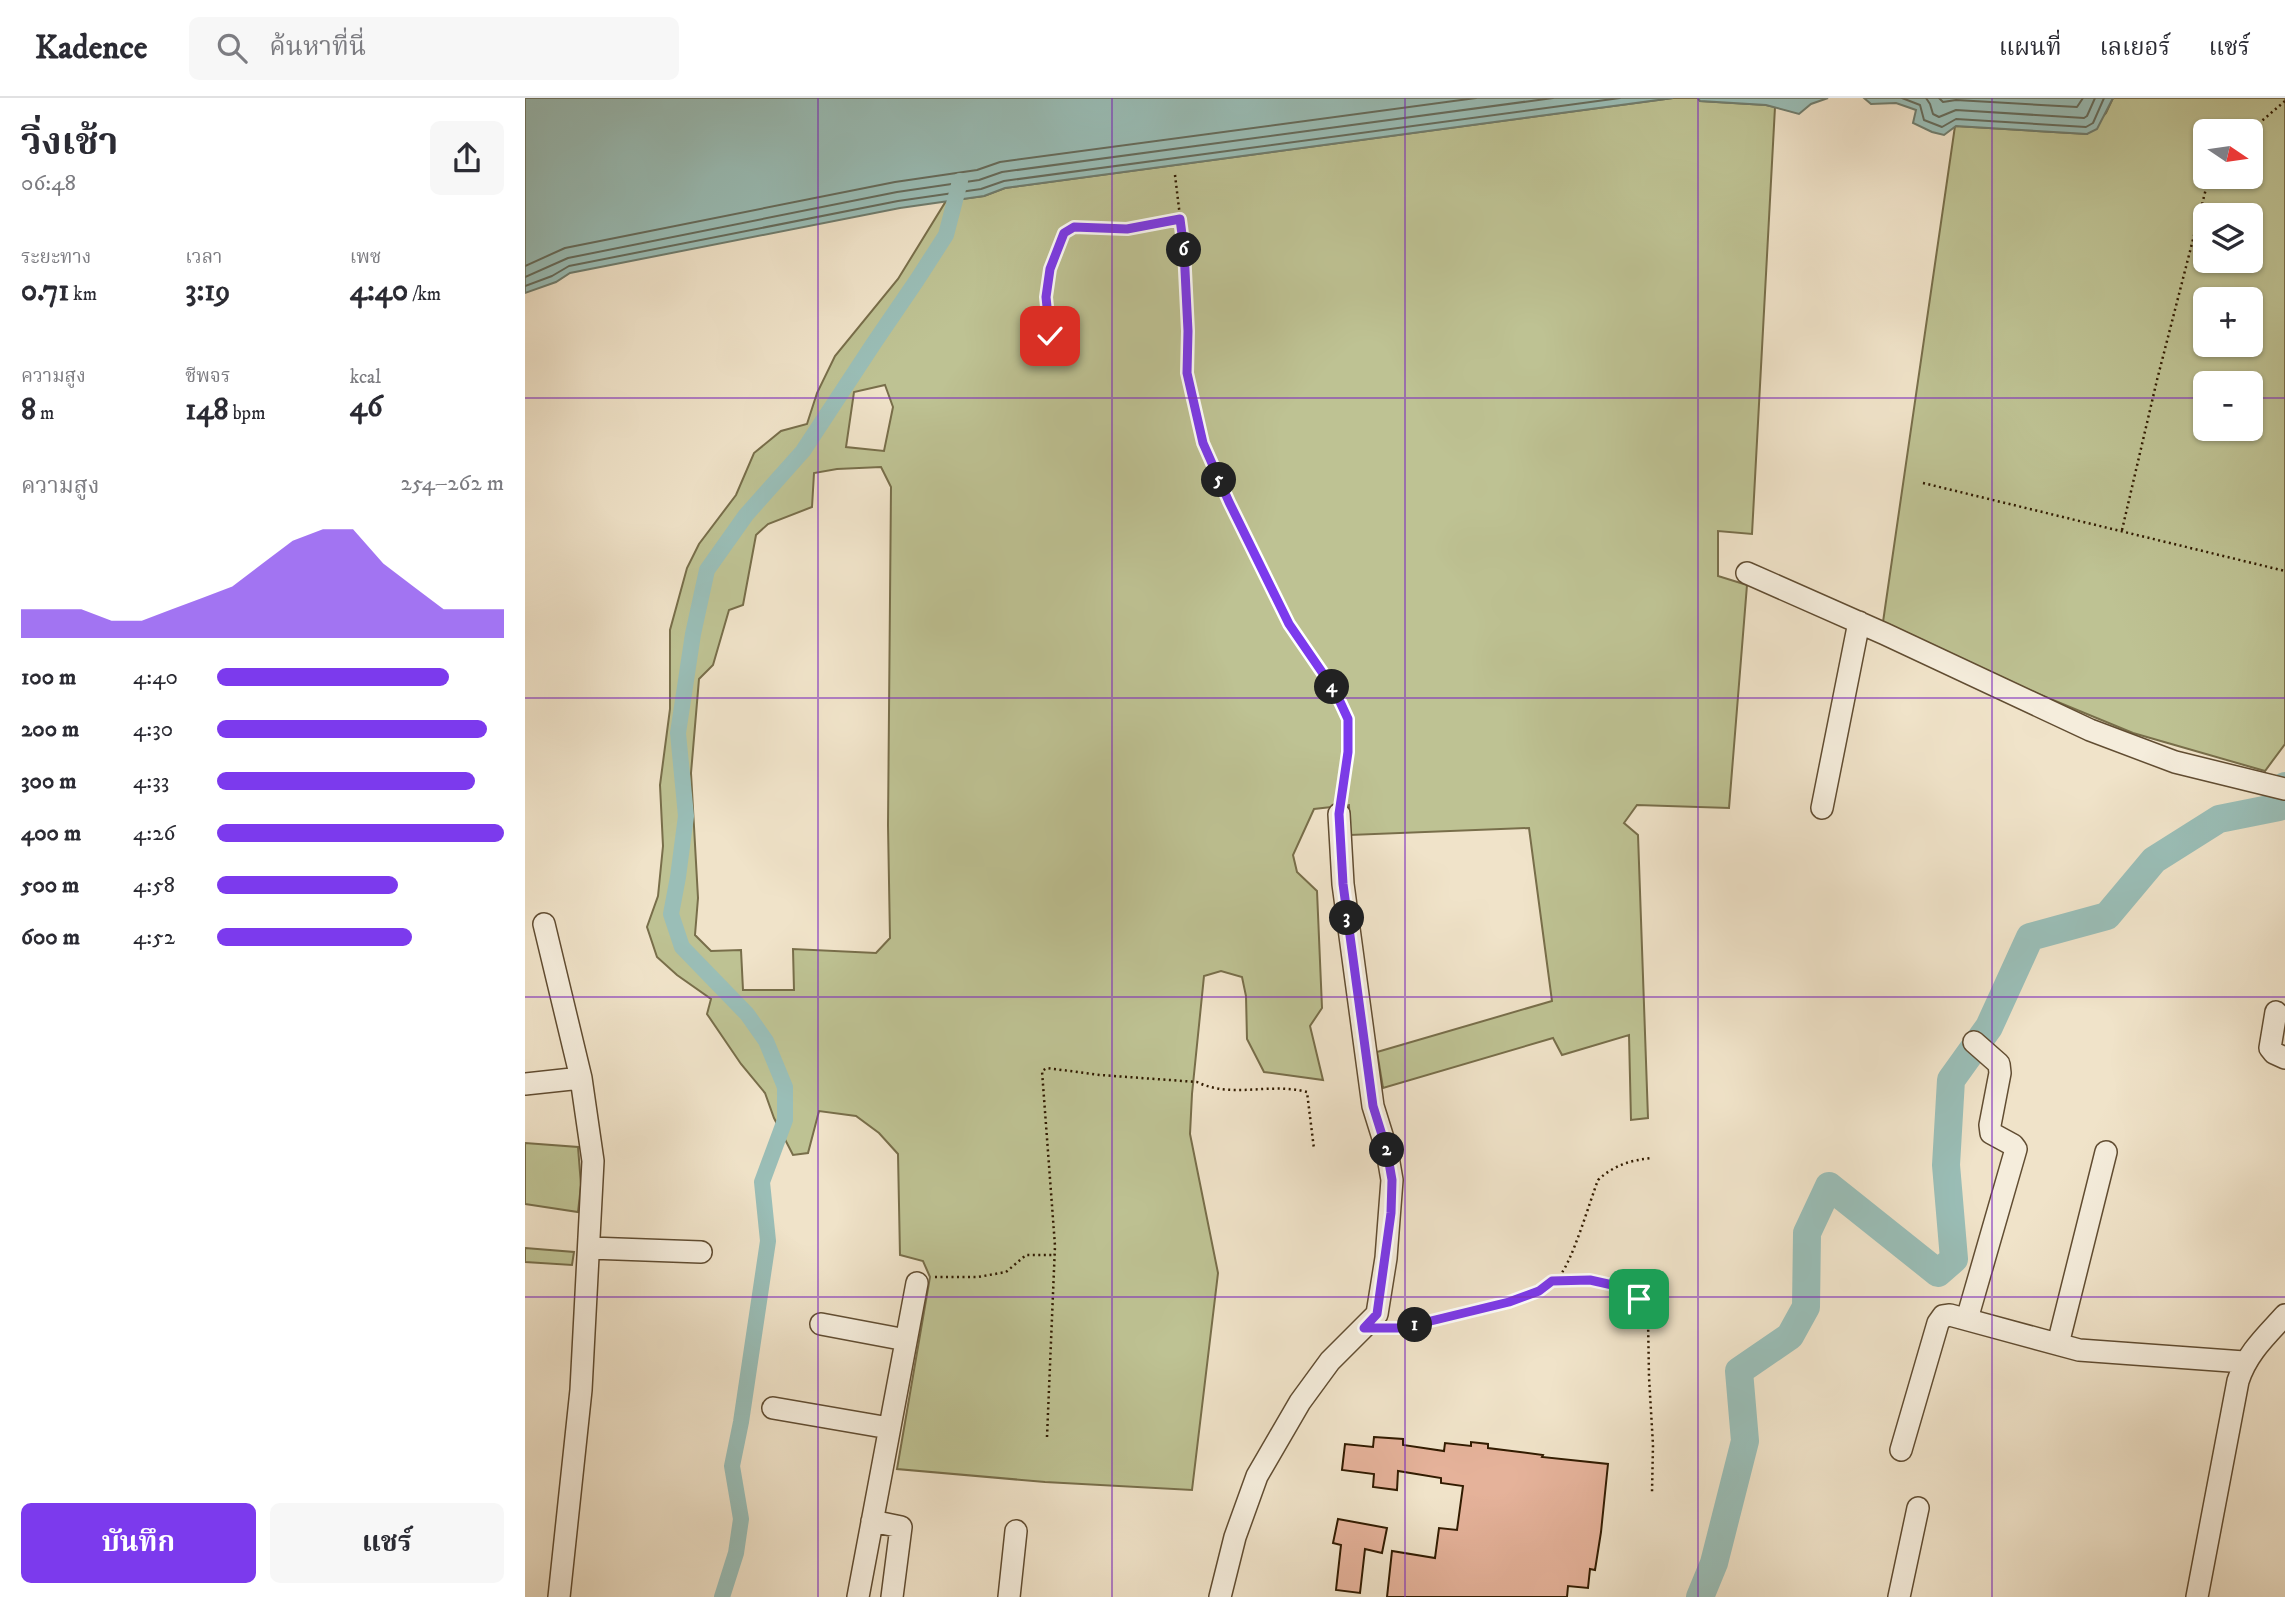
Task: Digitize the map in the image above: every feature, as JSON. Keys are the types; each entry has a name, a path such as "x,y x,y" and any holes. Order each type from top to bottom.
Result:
{"street":[{"path":"1748,573 2090,730 2175,762 2279,788"},
{"path":"1822,808 1859,622"},
{"path":"1220,1597 1235,1536 1258,1476 1300,1402 1330,1361 1377,1314 1390,1225 1392,1180 1387,1151 1373,1106 1363,1043 1343,884 1339,814"},
{"path":"544,924 581,1078 593,1161 582,1390 559,1597"},
{"path":"2276,1012 2270,1048 2285,1058"},
{"path":"1967,1320 2016,1154 2013,1145 1991,1133 1999,1064 1974,1042"},
{"path":"525,1084 581,1078"},
{"path":"2059,1344 2106,1153"},
{"path":"590,1248 701,1252"},
{"path":"858,1597 917,1283"},
{"path":"1901,1450 1938,1322 1943,1316 1950,1315 2079,1350 2244,1362"},
{"path":"2197,1597 2238,1381 2244,1362 2253,1349 2285,1315"},
{"path":"821,1324 906,1340"},
{"path":"773,1408 889,1427"},
{"path":"1899,1597 1918,1508"},
{"path":"872,1521 901,1527 892,1597"},
{"path":"1009,1597 1016,1531"}],"path":[{"path":"2263,120 2285,101"},
{"path":"1175,175 1184,250 1187,373 1203,443 1289,624 1335,691 1348,719 1348,752 1339,814"},
{"path":"2122,532 2157,380 2206,189"},
{"path":"1050,336 1046,297 1050,269 1064,233 1074,227 1127,229 1180,219"},
{"path":"1923,483 2285,571"},
{"path":"1048,1437 1055,1255 1042,1071 1047,1068 1198,1082 1210,1088 1236,1090 1268,1087 1294,1089 1307,1093 1314,1149"},
{"path":"1364,1328 1402,1328 1509,1302 1539,1291 1561,1274 1598,1180 1608,1170 1631,1160 1653,1158"},
{"path":"917,1283 935,1277 1006,1272 1026,1255 1055,1255"},
{"path":"1552,1281 1590,1280 1617,1286 1639,1299 1648,1319 1652,1492"}],"green space":[{"path":"1673,98 1698,98 1700,101 1775,107 1752,534 1718,531 1718,576 1747,585 1729,808 1637,805 1624,823 1638,835 1648,1118 1631,1120 1629,1035 1562,1055 1553,1038 1383,1088 1377,1052 1552,1001 1529,828 1350,835 1349,805 1314,809 1293,855 1297,872 1317,891 1322,1008 1310,1026 1323,1080 1264,1072 1247,1039 1246,996 1242,977 1221,971 1204,976 1190,1134 1218,1273 1192,1490 1045,1482 897,1469 930,1277 923,1261 900,1255 898,1154 879,1133 856,1116 819,1111 808,1153 793,1155 765,1093 741,1064 707,1014 711,999 657,957 647,927 658,896 663,846 660,785 670,709 670,630 687,568 699,544 736,495 754,453 781,431 807,424 817,393 835,356 898,279 946,201 984,196 1005,188","holes":["885,385 893,407 884,451 846,447 854,392","881,467 891,487 888,825 890,938 876,953 793,949 794,990 743,990 741,950 711,951 695,935 698,898 691,773 699,679 713,665 729,610 743,605 756,535 768,524 812,507 814,473"]},
{"path":"2113,98 2285,98 2285,744 2265,771 2133,733 1961,662 1883,622 1955,126 2087,134 2106,113"},
{"path":"525,1143 578,1147 581,1185 578,1212 525,1204"},
{"path":"525,1248 574,1252 572,1265 525,1262"}],"water":[{"path":"525,98 1673,98 1005,188 984,196 900,208 570,273 556,282 525,293"},
{"path":"1698,98 1828,98 1811,104 1799,114 1766,105 1700,101"},
{"path":"1864,98 2113,98 2097,129 2087,134 1956,126 1944,135 1913,123 1916,110 1896,103 1871,104"}],"building":[{"path":"1374,1437 1403,1439 1403,1445 1444,1451 1445,1443 1471,1446 1471,1442 1488,1444 1488,1448 1543,1455 1542,1457 1608,1464 1595,1570 1590,1569 1588,1588 1568,1586 1567,1597 1387,1597 1392,1551 1435,1558 1439,1528 1457,1530 1463,1486 1441,1483 1441,1478 1398,1471 1397,1490 1373,1487 1374,1474 1342,1470 1345,1444 1373,1447"},
{"path":"1338,1519 1387,1528 1382,1553 1365,1549 1360,1593 1336,1590 1341,1545 1333,1543"}],"waterway":[{"path":"722,1597 736,1553 741,1519 732,1466 768,1241 762,1182 785,1120 785,1087 766,1041 747,1014 682,947 671,914 686,816 678,733 693,634 707,570 746,515 803,451 917,280 946,235 960,181"},
{"path":"1700,1597 1714,1563 1745,1441 1739,1371 1790,1336 1806,1307 1807,1233 1829,1186 1938,1273 1954,1259 1946,1165 1951,1080 1989,1027 2030,937 2107,916 2154,860 2219,819 2279,807 2285,786"}],"route":[{"path":"1050,336 1046,297 1050,269 1064,233 1074,227 1127,229 1180,219 1188,331 1187,373 1203,443 1289,624 1335,691 1348,719 1348,752 1339,814 1343,884 1373,1106 1387,1151 1392,1180 1386,1258 1377,1314 1364,1328 1402,1328 1509,1302 1539,1291 1552,1281 1590,1280 1617,1286 1639,1299"}]}
